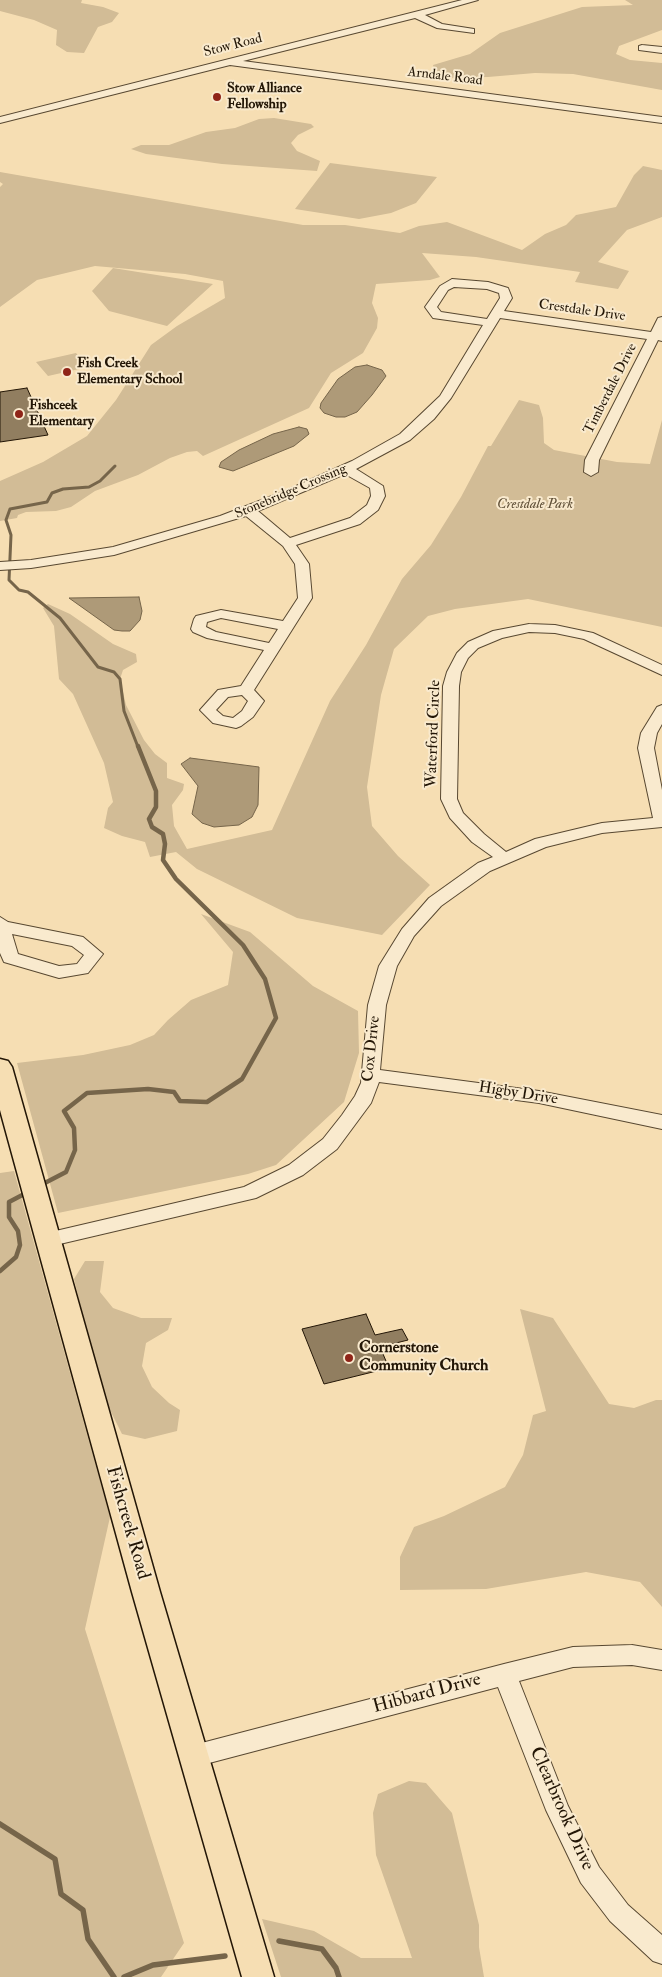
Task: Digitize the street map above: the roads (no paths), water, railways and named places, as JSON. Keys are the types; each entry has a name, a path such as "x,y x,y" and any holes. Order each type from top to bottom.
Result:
{"main road":[{"name":"Fishcreek Road","path":"0,1067 4,1094 34,1189 258,1977"}],"street":[{"name":"Stow Road","path":"0,120 473,0"},
{"path":"415,14 440,26 470,31"},
{"path":"642,48 662,50"},
{"name":"Arndale Road","path":"226,62 662,120"},
{"name":"Stonebridge Crossing","path":"1,569 114,552 248,510 346,469 405,437 430,416 445,398 494,318 506,298 504,291 469,283 452,283 444,288 431,307 437,315 494,318"},
{"name":"Crestdale Drive","path":"494,318 658,337"},
{"name":"Timberdale Drive","path":"591,472 592,460 658,337 662,320"},
{"path":"288,543 355,521 372,508 378,496 376,486 346,469"},
{"path":"246,690 306,598 302,564 288,543 248,510"},
{"path":"274,648 198,629 202,619 221,614 288,626"},
{"name":"Waterford Circle","path":"504,858 478,838 456,815 449,799 451,686 454,672 462,656 473,646 498,634 529,628 555,629 577,632 599,640 662,671"},
{"path":"662,710 649,733 646,748 662,822"},
{"name":"Cox Drive","path":"47,1240 229,1199 266,1186 309,1161 330,1144 364,1098 372,1075 376,1005 383,978 395,952 417,920 435,902 458,884 504,858 570,834 618,826 662,822"},
{"path":"0,924 77,941 94,954 82,969 59,972 10,958 0,924"},
{"name":"Higby Drive","path":"372,1075 538,1096 662,1122"},
{"name":"Hibbard Drive","path":"194,1756 573,1657 632,1655 662,1660"},
{"name":"Clearbrook Drive","path":"504,1674 558,1810 590,1875 619,1913 662,1952"}],"waterway":[{"path":"115,466 100,481 89,487 63,489 52,493 47,502 10,509 6,520 11,535 9,580 19,590 28,592 60,618 98,667 114,672 120,679 124,711 138,747"},
{"path":"39,1186 66,1172 75,1150 74,1128 64,1111 87,1093 148,1089 174,1092 180,1101 207,1102 242,1079 276,1018 265,979 243,945 176,879 163,860 165,844 163,834 152,827 149,819 156,807 156,791 138,746"},
{"path":"0,1271 16,1257 20,1245 18,1231 9,1217 9,1202 28,1192"},
{"path":"0,1824 55,1859 61,1894 83,1910 88,1939 114,1977"},
{"path":"279,1941 322,1949 336,1968 339,1977"},
{"path":"124,1977 153,1965 225,1956"}],"place":[{"name":"Stow Alliance Fellowship","path":"217,97"},
{"name":"Fish Creek Elementary School","path":"67,372"},
{"name":"Fishceek Elementary","path":"19,414"},
{"name":"Cornerstone Community Church","path":"349,1358"}],"park label":[{"name":"Crestdale Park","path":"535,505"}]}
